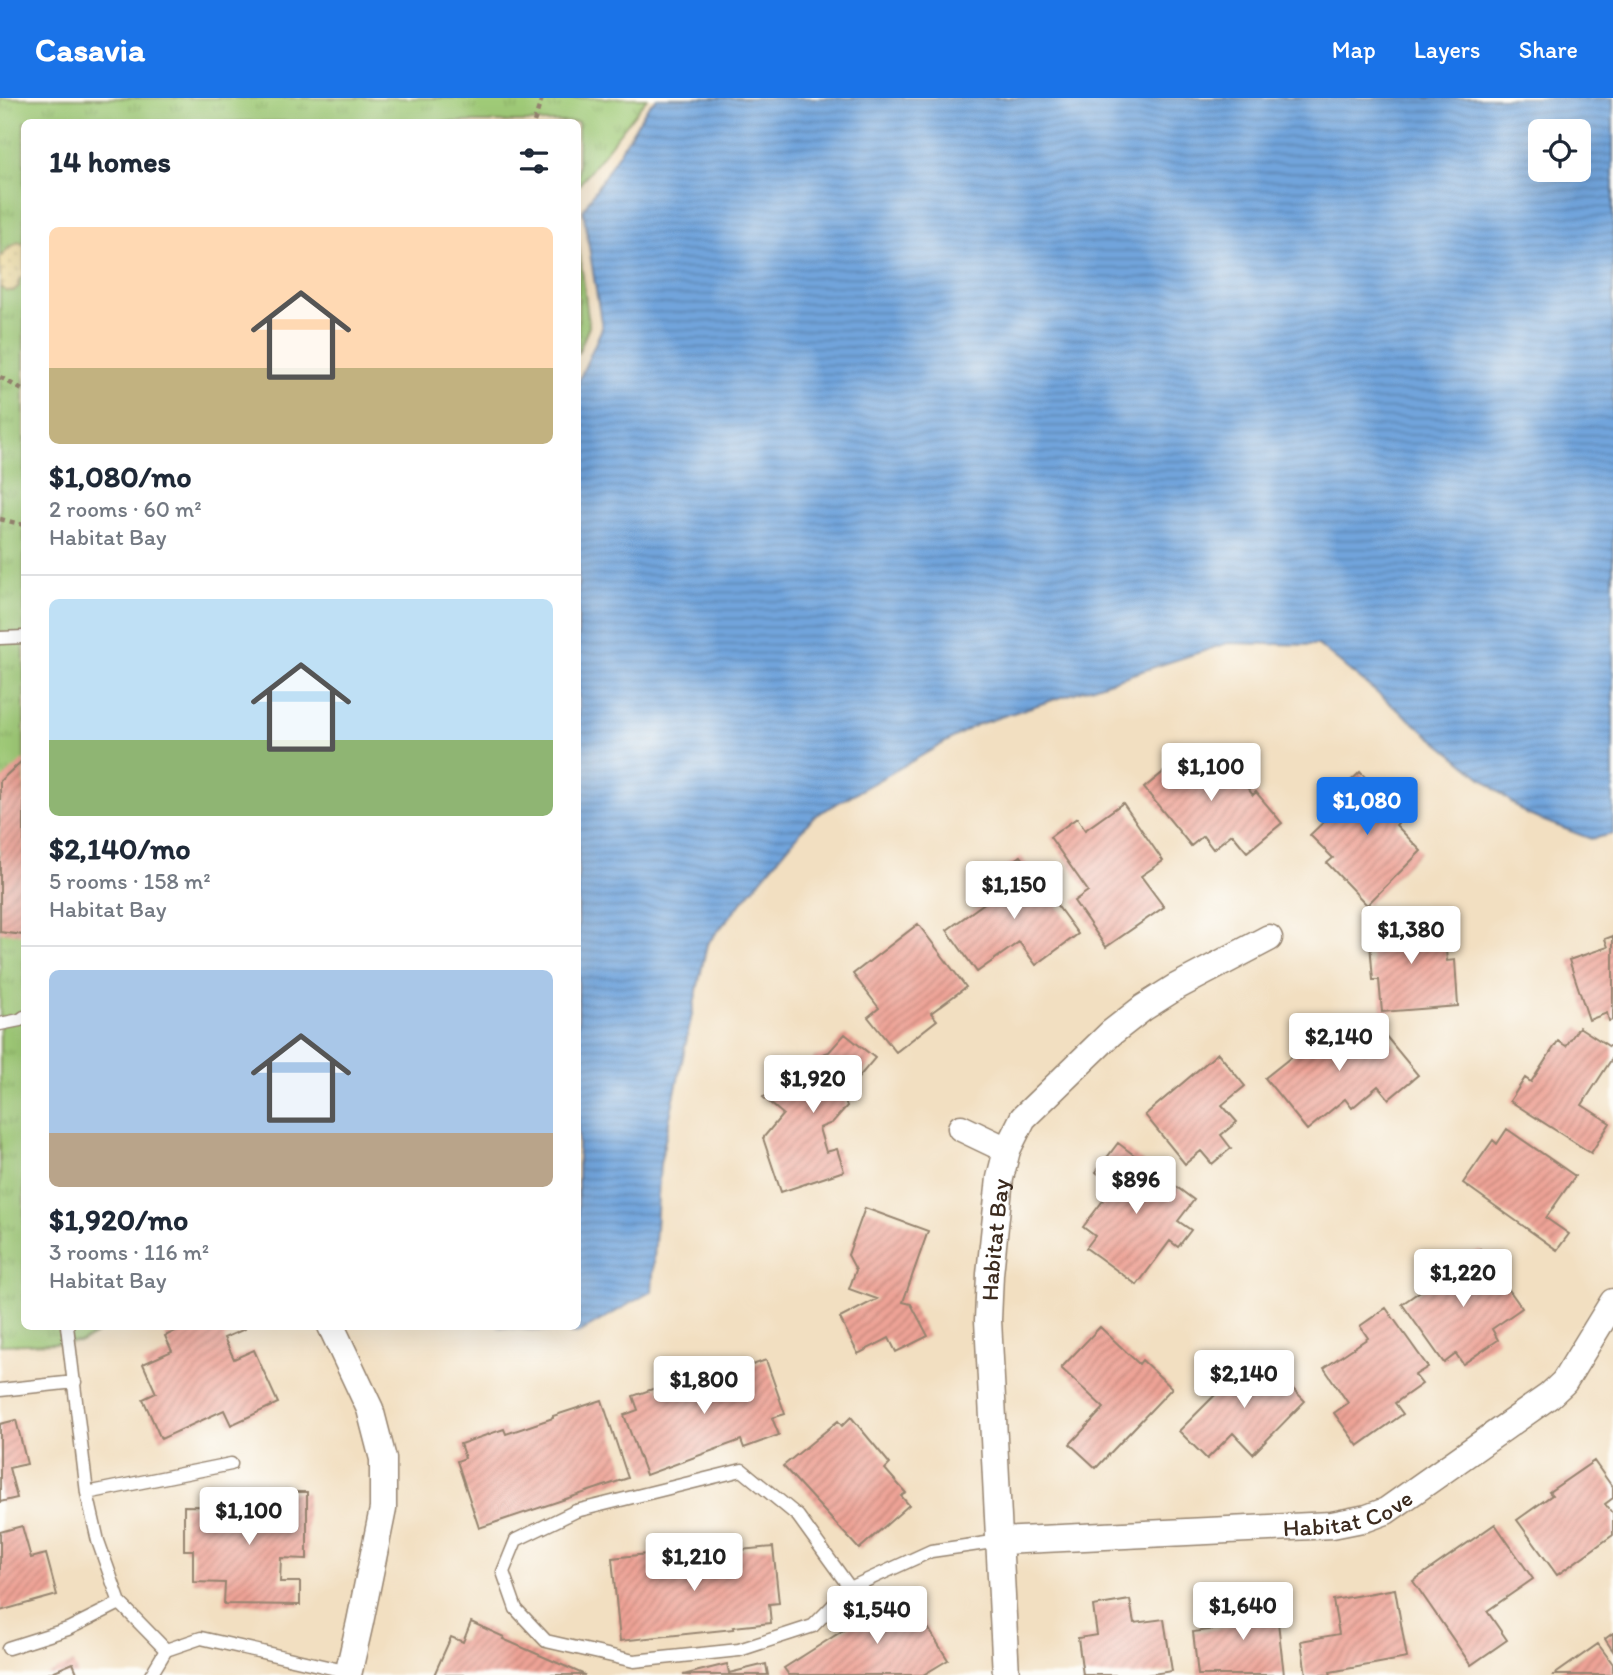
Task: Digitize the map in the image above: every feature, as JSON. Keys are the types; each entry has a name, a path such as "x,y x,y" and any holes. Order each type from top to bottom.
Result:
{"street":[{"name":"Habitat Bay","path":"1006,1675 988,1320 1000,1178 1007,1150 1023,1118 1111,1033 1176,987 1269,938"},
{"path":"961,1128 1007,1150"},
{"name":"Habitat Cove","path":"1000,1541 1332,1525 1386,1511 1549,1396 1564,1382 1613,1302"},
{"path":"333,1330 370,1409 383,1459 383,1509 348,1673"}],"lane":[{"path":"0,638 21,637"},
{"path":"0,1024 21,1019"},
{"path":"68,1330 87,1493 98,1541 120,1603 166,1650"},
{"path":"0,1390 75,1382"},
{"path":"87,1493 231,1464"},
{"path":"850,1588 798,1516 743,1470 576,1511 516,1540 503,1572 516,1609 546,1641 634,1661 739,1650 813,1626 850,1588 931,1550 1000,1541"},
{"path":"8,1648 68,1629 120,1603"},
{"path":"151,1675 166,1650 201,1638 348,1673"}],"path":[{"path":"535,119 542,98"},
{"path":"0,377 21,389"},
{"path":"0,519 21,524"}],"green space":[{"path":"0,98 647,98 581,182 581,119 21,119 21,1330 103,1330 81,1342 0,1345"},
{"path":"581,263 589,326 581,346"}],"sand":[{"path":"21,243 21,278 19,286 13,291 0,287 0,258 9,248"}],"water":[{"path":"657,98 1613,98 1613,834 1591,839 1526,814 1318,645 1228,643 976,725 813,817 707,944 660,1164 652,1291 577,1334 531,1330 581,1330 581,375 602,328 583,210 649,105"}],"building":[{"path":"1194,747 1210,765 1222,756 1253,795 1256,792 1282,823 1247,852 1232,834 1213,849 1203,836 1191,846 1144,788"},
{"path":"21,762 21,935 0,932 0,781"},
{"path":"1360,772 1376,789 1385,780 1412,808 1396,825 1421,851 1367,905 1327,863 1333,858 1310,835 1333,813 1326,805"},
{"path":"1123,803 1163,861 1141,876 1164,907 1106,947 1074,901 1088,891 1050,837 1077,818 1085,830"},
{"path":"1021,856 1078,934 1036,965 1019,942 977,972 947,930 1008,886 998,872"},
{"path":"1413,914 1414,933 1444,930 1447,961 1455,960 1458,1006 1382,1012 1379,980 1373,980 1368,918"},
{"path":"918,924 966,987 931,1013 937,1020 896,1052 868,1017 879,1008 853,974"},
{"path":"1613,936 1613,1020 1609,1021 1607,1013 1589,1020 1569,960 1608,947 1605,939"},
{"path":"1352,1020 1373,1046 1385,1035 1418,1075 1389,1099 1378,1086 1352,1108 1345,1099 1307,1130 1265,1078 1329,1027 1335,1034"},
{"path":"1579,1027 1613,1049 1613,1057 1582,1105 1610,1123 1591,1153 1510,1101 1525,1078 1531,1082 1558,1041 1566,1046"},
{"path":"845,1034 875,1058 843,1096 847,1106 832,1123 819,1128 826,1152 837,1149 844,1171 781,1192 763,1138 783,1114 763,1097 789,1088 815,1057 829,1052"},
{"path":"1218,1053 1245,1086 1222,1105 1237,1122 1221,1135 1231,1148 1212,1164 1201,1151 1185,1164 1145,1115"},
{"path":"1507,1129 1575,1176 1546,1218 1569,1234 1557,1250 1463,1183 1493,1140 1497,1144"},
{"path":"1118,1143 1194,1200 1178,1221 1191,1230 1178,1247 1170,1241 1137,1285 1086,1248 1095,1236 1083,1227 1114,1186 1096,1172"},
{"path":"865,1208 928,1231 903,1302 911,1304 928,1336 896,1352 889,1338 858,1354 840,1318 877,1299 849,1289 856,1270 848,1255"},
{"path":"1480,1249 1522,1308 1492,1329 1498,1340 1463,1364 1456,1354 1444,1363 1402,1304"},
{"path":"1386,1308 1428,1367 1415,1375 1422,1384 1395,1403 1403,1414 1358,1446 1334,1413 1348,1403 1324,1368 1368,1338 1360,1326"},
{"path":"1100,1327 1139,1364 1142,1360 1172,1388 1096,1468 1070,1444 1104,1408 1061,1368"},
{"path":"178,1330 243,1330 224,1338 234,1359 254,1350 278,1403 231,1425 224,1410 161,1439 143,1399 156,1393 143,1364 172,1351 165,1336"},
{"path":"1262,1358 1305,1401 1253,1454 1233,1433 1207,1459 1179,1431 1251,1359 1256,1364"},
{"path":"766,1360 785,1414 772,1418 779,1435 744,1448 741,1440 646,1475 624,1415 638,1410 633,1396 658,1387 660,1393 690,1382 688,1376 713,1367 717,1378"},
{"path":"602,1400 628,1478 479,1528 457,1461 465,1458 460,1444 504,1429 506,1434"},
{"path":"851,1417 890,1464 885,1469 906,1493 901,1496 909,1505 859,1549 783,1466 838,1421 842,1426"},
{"path":"16,1420 27,1464 9,1468 17,1498 0,1502 0,1424"},
{"path":"1594,1461 1613,1488 1613,1498 1605,1504 1613,1514 1613,1535 1557,1575 1517,1520 1552,1495 1549,1492"},
{"path":"256,1492 307,1492 307,1559 281,1558 280,1582 300,1582 300,1605 224,1604 225,1583 193,1582 193,1550 184,1550 184,1506 256,1507"},
{"path":"1495,1524 1533,1579 1487,1611 1507,1640 1471,1665 1413,1581"},
{"path":"22,1526 31,1558 46,1554 57,1595 0,1611 0,1532"},
{"path":"773,1547 779,1603 769,1604 771,1623 620,1641 612,1558 656,1553 657,1567 696,1563 695,1552"},
{"path":"1395,1589 1407,1658 1330,1672 1331,1675 1306,1675 1301,1641 1339,1634 1333,1600"},
{"path":"905,1591 948,1660 923,1675 789,1675 784,1668"},
{"path":"1275,1596 1284,1675 1198,1675 1193,1632 1231,1627 1229,1601"},
{"path":"1130,1600 1134,1623 1164,1619 1172,1671 1146,1675 1083,1675 1078,1638 1097,1635 1093,1606"},
{"path":"471,1622 585,1675 434,1675 451,1637 463,1642"},
{"path":"1613,1633 1613,1651 1605,1639"},
{"path":"1598,1644 1613,1664 1613,1675 1554,1675"},
{"path":"73,1663 78,1675 45,1675"},
{"path":"727,1664 729,1673 766,1664 768,1675 683,1675"}]}
